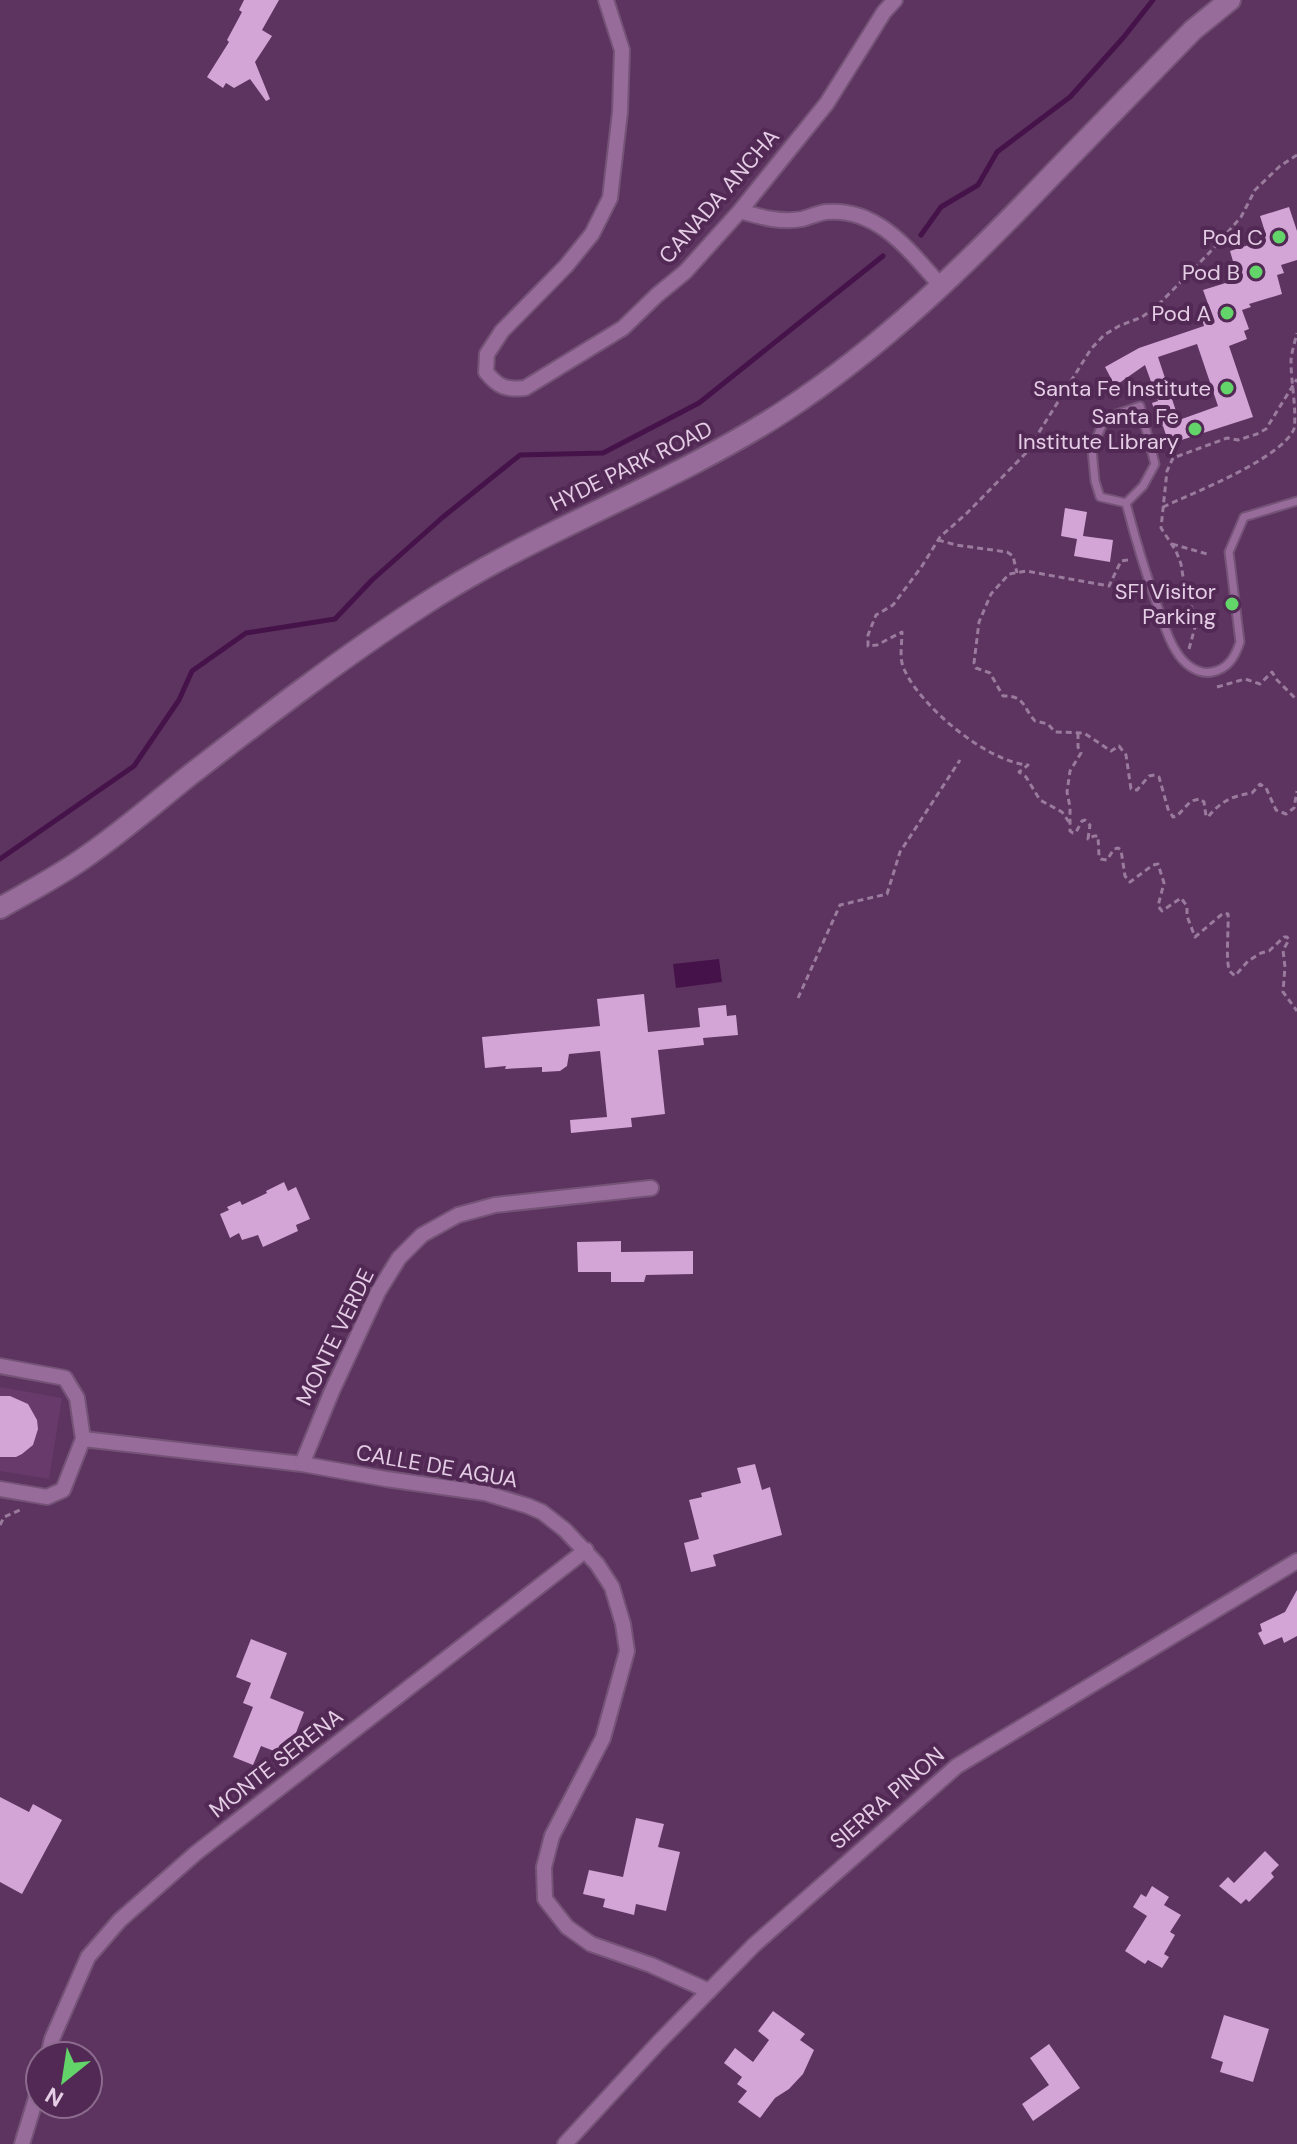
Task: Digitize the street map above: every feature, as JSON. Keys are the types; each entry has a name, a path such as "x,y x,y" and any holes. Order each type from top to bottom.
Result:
{"main road":[{"name":"HYDE PARK ROAD","path":"0,908 83,859 303,687 419,607 534,541 678,472 762,425 863,355 942,287 1193,30 1230,0"}],"street":[{"name":"CANADA ANCHA","path":"606,0 622,50 620,112 610,198 592,234 566,266 502,331 487,354 486,372 496,385 509,390 525,388 623,328 685,272 740,211 827,103 884,12 895,0"},
{"path":"740,211 769,220 799,220 827,212 854,214 884,227 942,287"},
{"name":"MONTE VERDE","path":"302,1464 370,1308 393,1267 414,1242 449,1219 479,1208 651,1188"},
{"path":"0,1366 65,1378 77,1398 83,1439 63,1490 47,1497 0,1489"},
{"name":"CALLE DE AGUA","path":"83,1439 302,1464 467,1489 515,1501 542,1512 554,1521 586,1550 605,1575 617,1600 627,1651 603,1738 552,1836 544,1867 545,1899 567,1927 591,1944 651,1965 709,1991"},
{"name":"MONTE SERENA","path":"52,2040 88,1957 126,1915 196,1853 586,1550"},
{"name":"SIERRA PINON","path":"565,2144 754,1945 957,1766 1297,1561"},
{"path":"22,2144 29,2120"}],"lane":[{"path":"1140,406 1155,464 1143,486 1126,503 1100,497 1092,449 1105,418 1140,406"},
{"path":"1126,503 1140,557 1170,640 1190,667 1205,673 1223,669 1240,642 1229,552 1244,517 1297,501"}],"path":[{"path":"1069,822 1062,812 1040,800 1026,777 1019,772 1028,765 1015,764 976,745 917,693 902,666 902,632 877,645 868,646 868,635 876,615 893,605 938,540 1026,453 1091,349 1104,335 1156,307 1241,217 1255,190 1280,166 1297,155"},
{"path":"1163,507 1261,461 1285,441 1294,429 1297,405 1290,358 1297,333"},
{"path":"1205,673 1189,656 1197,620 1191,606 1194,597 1192,588 1184,583 1176,551 1161,528 1167,471 1173,458 1227,438 1238,440 1266,429 1297,379"},
{"path":"938,540 1007,552 1016,561 1017,573"},
{"path":"1169,543 1207,554"},
{"path":"1121,561 1109,586 1026,571 1009,574 991,594 979,622 976,668 990,673 1003,696 1012,696 1024,704 1031,718 1048,724 1055,732 1084,733 1111,751 1119,746 1127,759 1131,789 1137,790 1149,776 1159,777 1173,817 1191,801 1200,799 1204,802 1208,817 1231,797 1252,793 1260,784 1266,788 1276,810 1286,814 1294,808 1297,791"},
{"path":"1217,687 1245,679 1260,684 1272,672 1297,700"},
{"path":"1078,733 1081,753 1070,771 1067,792 1070,831 1076,832 1085,820 1090,825 1088,839 1098,836 1101,859 1107,860 1114,849 1121,850 1125,876 1130,882 1158,864 1164,883 1158,906 1162,911 1181,898 1187,906 1193,936 1198,936 1224,913 1228,914 1229,970 1235,976 1248,961 1269,951 1287,937 1289,940 1283,950 1283,992 1297,1011"},
{"path":"798,998 840,905 887,894 900,852 960,760"}],"shaded area":[{"path":"719,959 722,982 676,988 673,964"},
{"path":"0,1387 62,1398 49,1479 0,1471"}],"building":[{"path":"244,0 279,0 262,30 272,36 255,62 270,99 266,101 250,79 234,88 226,83 223,88 207,77 229,42 227,40 242,12 239,10"},
{"path":"1289,207 1297,231 1297,260 1281,265 1284,273 1277,275 1282,294 1249,304 1251,307 1242,310 1249,329 1244,331 1247,339 1229,346 1253,417 1169,444 1152,403 1158,401 1145,365 1115,386 1105,367 1139,348 1204,326 1202,318 1212,315 1203,290 1232,281 1228,270 1235,268 1230,251 1258,242 1257,238 1266,235 1260,216","holes":["1197,344 1218,406 1179,420 1158,357"]},
{"path":"1065,508 1087,512 1083,536 1113,540 1110,562 1074,556 1077,539 1061,536"},
{"path":"644,994 648,1032 700,1027 698,1008 726,1005 727,1016 736,1015 738,1035 703,1038 704,1045 658,1050 665,1114 631,1118 632,1127 571,1133 570,1120 607,1117 600,1051 569,1054 567,1066 560,1071 542,1072 542,1067 485,1068 482,1037 600,1026 597,999"},
{"path":"284,1182 288,1191 296,1187 310,1219 296,1225 298,1231 263,1247 258,1235 242,1240 239,1233 230,1238 220,1214 229,1210 227,1207 240,1201 242,1205"},
{"path":"621,1241 621,1252 693,1251 693,1274 646,1275 644,1282 611,1282 611,1272 578,1272 577,1242"},
{"path":"0,1396 10,1396 28,1404 37,1420 38,1429 33,1445 16,1457 0,1457"},
{"path":"755,1464 762,1490 770,1487 782,1535 713,1555 716,1566 691,1572 684,1543 699,1539 689,1500 702,1497 701,1493 741,1483 737,1468"},
{"path":"1297,1590 1297,1636 1284,1643 1282,1637 1264,1645 1258,1633 1262,1631 1260,1624 1285,1612"},
{"path":"251,1639 287,1653 270,1698 304,1712 287,1756 261,1746 253,1765 233,1757 253,1707 243,1703 251,1683 236,1677"},
{"path":"0,1797 29,1812 33,1804 62,1820 22,1894 0,1882"},
{"path":"636,1818 664,1824 658,1847 680,1852 666,1911 636,1904 634,1915 603,1907 605,1899 583,1894 589,1870 623,1877"},
{"path":"1265,1851 1279,1865 1271,1873 1274,1877 1249,1902 1246,1899 1241,1904 1219,1886 1228,1877 1234,1883"},
{"path":"1152,1886 1169,1897 1164,1905 1181,1915 1170,1932 1175,1935 1164,1954 1169,1957 1162,1968 1148,1960 1145,1964 1125,1951 1147,1916 1133,1907 1141,1894 1146,1897"},
{"path":"773,2011 805,2034 800,2040 814,2050 803,2074 775,2098 760,2118 738,2102 747,2091 737,2084 742,2077 724,2063 735,2048 753,2062 769,2040 758,2031"},
{"path":"1224,2015 1269,2029 1253,2082 1220,2072 1223,2062 1211,2058"},
{"path":"1049,2044 1080,2088 1033,2121 1022,2104 1049,2085 1030,2058"}],"waterway":[{"path":"921,235 941,207 978,185 997,152 1070,97 1153,0"},
{"path":"0,859 134,766 179,700 192,671 246,633 335,619 372,580 443,517 520,455 603,453 699,403 883,256"}],"place":[{"name":"Pod C","path":"1279,237"},
{"name":"Pod B","path":"1256,272"},
{"name":"Pod A","path":"1227,313"},
{"name":"Santa Fe Institute","path":"1227,388"},
{"name":"Santa Fe Institute Library","path":"1195,429"},
{"name":"SFI Visitor Parking","path":"1232,604"}]}
